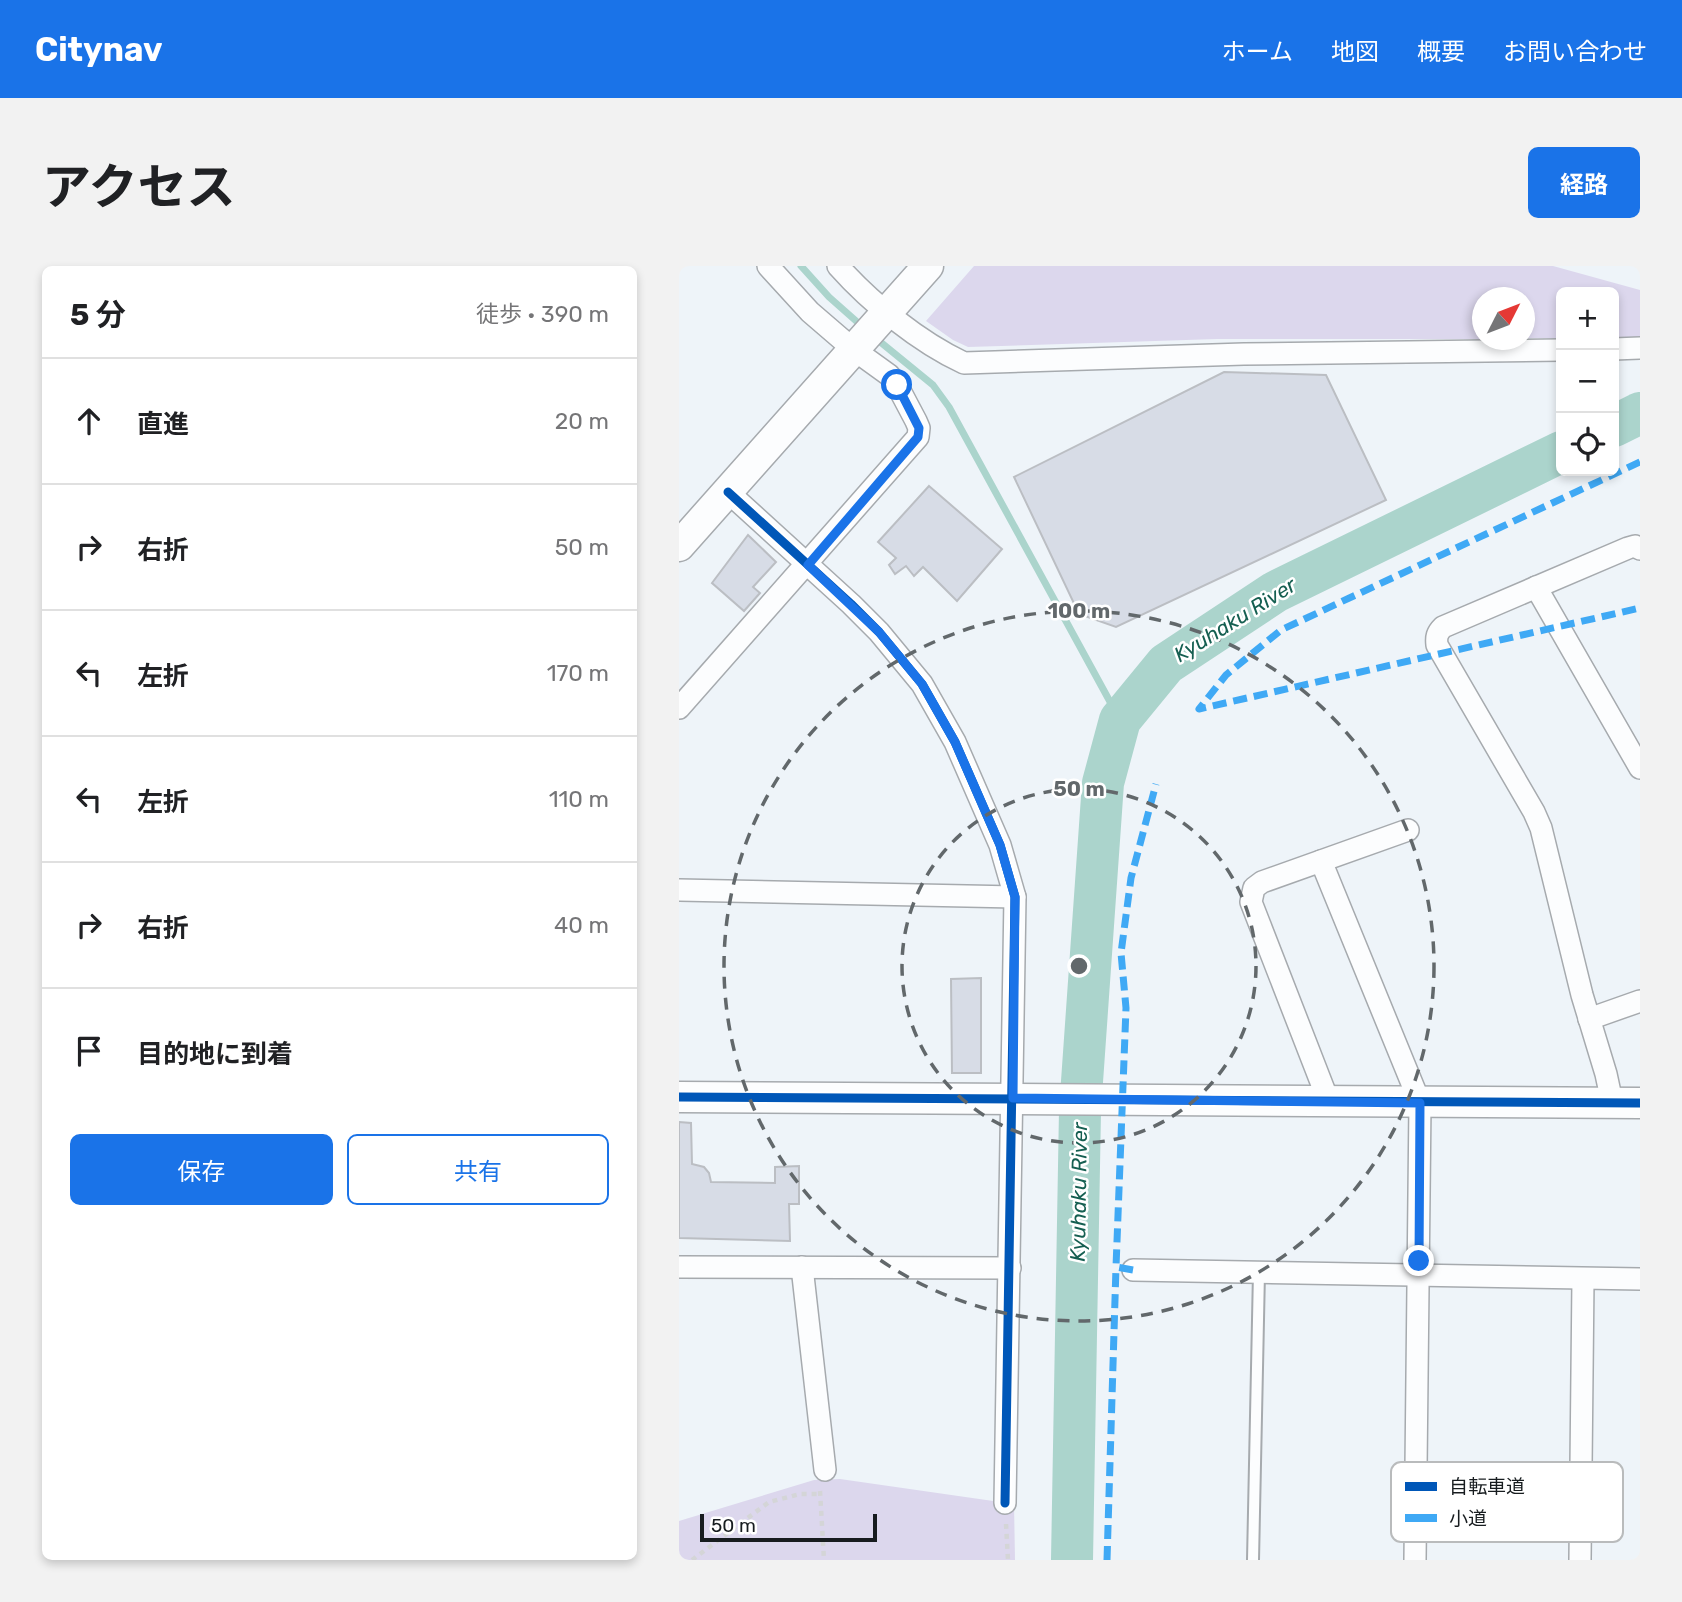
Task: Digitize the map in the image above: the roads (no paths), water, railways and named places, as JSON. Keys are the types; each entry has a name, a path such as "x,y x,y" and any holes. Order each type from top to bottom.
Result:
{"street":[{"path":"768,266 810,312 964,363 1244,354 1556,350"},
{"path":"679,708 808,565 918,437 919,428 889,375 870,330 863,292 838,266"},
{"path":"679,546 928,266"},
{"path":"1619,349 1640,348"},
{"path":"728,492 879,632 922,684 955,742 1000,845 1015,897 1005,1503"},
{"path":"1626,1103 1606,1074 1588,1019 1541,828 1437,645 1438,632 1443,627 1628,548 1635,546 1640,549"},
{"path":"1536,587 1640,768"},
{"path":"1328,1100 1251,902 1254,888 1262,882 1408,830"},
{"path":"1321,861 1420,1103 1416,1462"},
{"path":"679,890 1015,897"},
{"path":"1588,1019 1640,1001"},
{"path":"679,1097 1626,1103"},
{"path":"679,1266 1010,1268"},
{"path":"802,1267 825,1470"},
{"path":"1133,1270 1640,1279"},
{"path":"1581,1462 1583,1279"},
{"path":"1415,1542 1415,1560"},
{"path":"1580,1542 1580,1560"}],"lane":[{"path":"1253,1560 1259,1272"}],"waterway":[{"path":"801,266 829,297 864,328"},
{"path":"873,336 933,385 949,407 1120,720"},
{"name":"Kyuhaku River","path":"1619,424 1640,413"},
{"name":"Kyuhaku River","path":"1072,1560 1080,1110 1103,783 1120,720 1166,664 1275,592 1556,454"}]}
